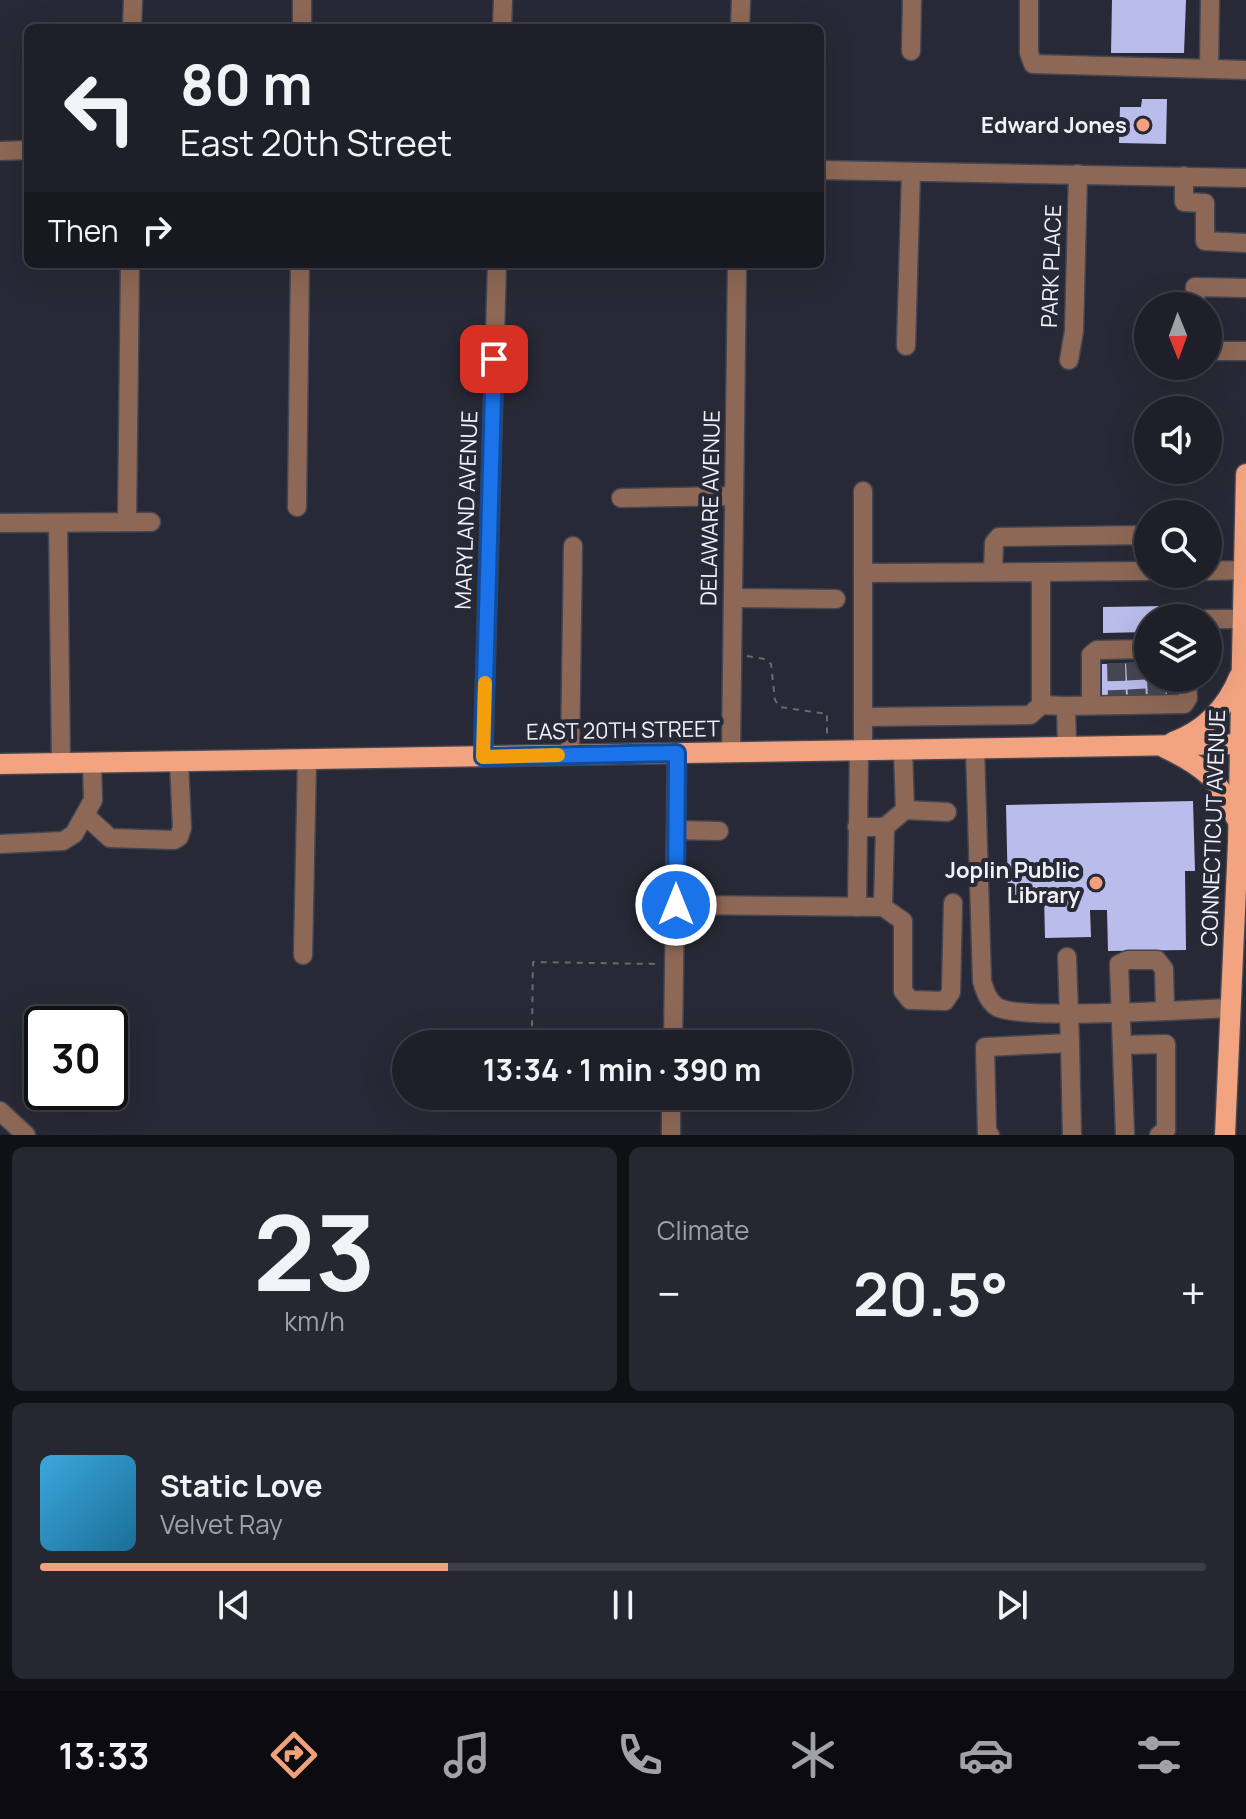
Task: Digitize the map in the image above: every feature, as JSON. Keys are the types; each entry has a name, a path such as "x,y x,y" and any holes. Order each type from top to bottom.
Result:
{"main road":[{"name":"CONNECTICUT AVENUE","path":"1225,1135 1241,915 1246,474"},
{"path":"1162,746 1203,726 1228,700 1243,678"},
{"name":"EAST 20TH STREET","path":"0,764 1243,744"},
{"path":"1162,746 1207,771 1242,816"}],"street":[{"path":"132,24 133,0"},
{"path":"302,0 302,24"},
{"path":"502,24 503,0"},
{"path":"740,24 741,0"},
{"path":"911,51 912,0"},
{"path":"1029,0 1029,53 1033,64 1246,70"},
{"path":"1209,69 1210,0"},
{"path":"0,151 24,150"},
{"path":"824,170 1246,178"},
{"path":"906,346 911,173"},
{"name":"PARK PLACE","path":"1069,360 1074,331 1078,174"},
{"path":"1184,176 1184,202 1205,203 1205,241 1246,243"},
{"path":"127,522 130,268"},
{"path":"297,507 300,268"},
{"name":"MARYLAND AVENUE","path":"483,757 497,268"},
{"name":"DELAWARE AVENUE","path":"731,752 737,268"},
{"path":"1195,292 1195,287 1246,288"},
{"path":"1222,351 1246,351"},
{"path":"857,907 857,827 863,717 863,491"},
{"path":"621,498 734,496"},
{"path":"0,523 151,522"},
{"path":"58,523 61,763"},
{"path":"993,572 994,543 999,537 1134,535"},
{"path":"570,755 573,546"},
{"path":"1222,571 1243,570"},
{"path":"863,573 1134,571"},
{"path":"1041,572 1041,705"},
{"path":"733,598 836,599"},
{"path":"1222,619 1242,619"},
{"path":"1091,705 1091,655 1097,650 1130,654"},
{"path":"863,717 1030,715 1041,705 1091,705 1118,701 1184,704 1188,692"},
{"path":"1066,706 1067,748"},
{"path":"975,749 982,981 987,996 996,1006 1012,1013 1165,1010 1236,1002"},
{"path":"903,750 905,810"},
{"path":"673,1030 677,753"},
{"path":"303,955 307,760"},
{"path":"86,816 110,838 174,840 179,837 182,828 179,761"},
{"path":"0,844 63,841 74,834 93,800 92,763"},
{"path":"857,827 885,827 905,810 947,812"},
{"path":"883,907 885,827"},
{"path":"676,830 719,831"},
{"path":"676,905 883,907 903,921 903,991 910,1000 945,1001 951,992 953,903"},
{"path":"1067,957 1072,1135"},
{"path":"1125,1135 1119,964 1128,960 1157,960 1164,969 1165,1010"},
{"path":"990,1135 987,1133 985,1047 1070,1043"},
{"path":"1122,1045 1166,1044 1166,1130 1159,1135"},
{"path":"671,1110 671,1135"},
{"path":"0,1111 26,1135"}],"path":[{"path":"733,655 755,656 771,664 775,700 780,707 827,714 827,751"},
{"path":"545,1030 532,1028 533,962 674,965"}],"building":[{"path":"1112,0 1186,0 1184,53 1111,53"},
{"name":"Edward Jones","path":"1142,99 1167,99 1166,144 1119,143 1120,107 1141,107"},
{"path":"1134,606 1134,632 1103,633 1103,607"},
{"path":"1134,663 1134,692 1167,692 1167,699 1102,700 1102,664"},
{"name":"Joplin Public Library","path":"1193,801 1195,871 1185,871 1186,950 1108,951 1107,910 1090,910 1091,937 1045,938 1044,894 1008,895 1006,805"}],"tunnel":[{"path":"1116,663 1117,698"},
{"path":"1137,692 1137,698"},
{"path":"1157,692 1157,699"}],"slow traffic":[{"path":"485,683 483,757 558,755"}],"place":[{"name":"Edward Jones","path":"1143,125"},
{"name":"Joplin Public Library","path":"1096,883"}],"route":[{"path":"494,359 483,757 677,753 676,905"}]}
